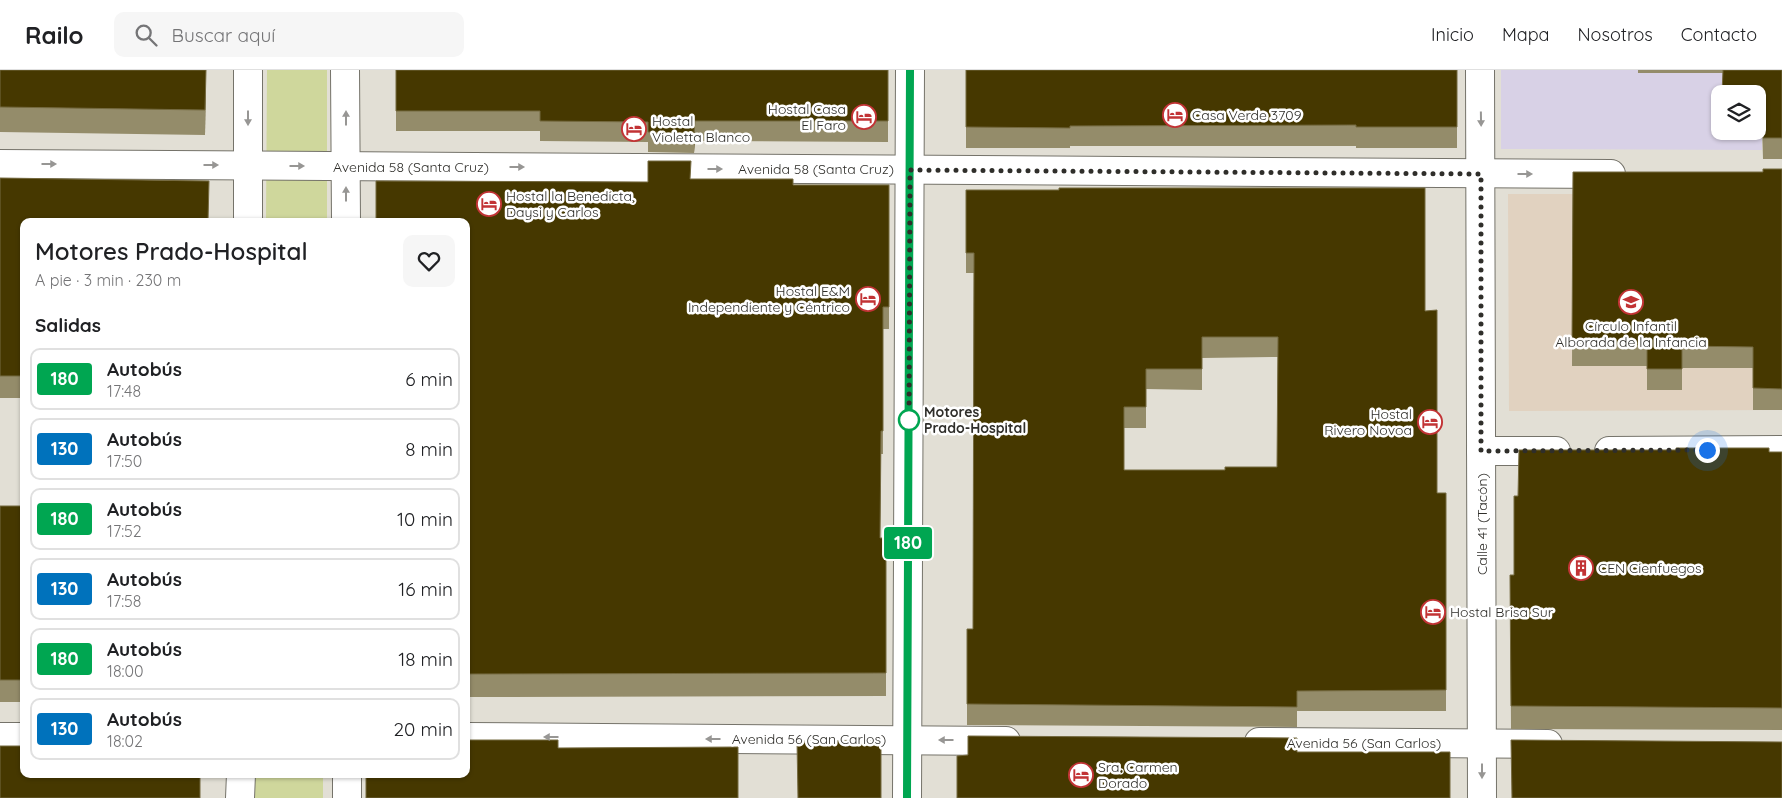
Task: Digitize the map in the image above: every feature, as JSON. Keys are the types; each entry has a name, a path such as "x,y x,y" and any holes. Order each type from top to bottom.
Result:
{"main road":[{"path":"248,70 248,218"},
{"path":"345,70 346,218"},
{"path":"907,798 910,70"},
{"name":"Calle 41 (Tacón)","path":"1480,70 1482,798"},
{"name":"Avenida 58 (Santa Cruz)","path":"0,164 1636,174"},
{"path":"1481,451 1782,450"},
{"path":"0,737 20,737"},
{"name":"Avenida 56 (San Carlos)","path":"470,737 1026,741"},
{"name":"Avenida 56 (San Carlos)","path":"1234,742 1569,745"},
{"path":"240,798 241,778"},
{"path":"347,778 347,798"}],"shaded area":[{"path":"1501,70 1762,70 1762,85 1711,85 1711,140 1762,140 1762,150 1501,149"},
{"name":"Círculo Infantil Alborada de la Infancia","path":"1508,194 1715,194 1782,410 1509,411"}],"green space":[{"path":"267,70 327,70 327,218 266,218"},
{"path":"254,778 323,778 323,798 253,798"}],"building":[{"path":"0,70 206,70 205,110 0,107"},
{"path":"396,70 888,70 888,121 695,121 694,133 648,132 648,122 540,121 540,111 396,111"},
{"path":"966,70 1457,70 1457,127 1356,127 1356,125 1070,126 1070,128 966,127"},
{"path":"1723,70 1782,70 1782,138 1766,138 1766,85 1722,85"},
{"path":"648,161 691,161 690,179 793,179 793,185 889,185 889,307 883,307 883,431 881,431 880,538 886,538 886,673 470,674 470,218 376,218 376,181 648,182"},
{"path":"1763,169 1782,169 1782,389 1753,388 1753,347 1682,346 1682,369 1647,369 1647,345 1572,345 1573,172 1763,172"},
{"path":"0,178 209,181 208,218 20,218 20,376 0,376"},
{"path":"1059,188 1425,188 1425,311 1437,310 1437,493 1446,493 1446,690 1297,691 1297,707 967,704 967,629 973,629 974,253 966,253 966,190 1059,190","holes":["1202,337 1278,337 1277,467 1225,467 1225,470 1124,470 1124,407 1146,407 1146,369 1202,369"]},
{"path":"1676,448 1769,448 1769,452 1782,452 1782,708 1511,706 1510,575 1514,575 1514,496 1518,496 1519,450 1676,450"},
{"path":"0,506 20,506 20,680 0,680"},
{"path":"968,736 1297,738 1297,752 1450,752 1450,798 957,798 957,756 968,755"},
{"path":"470,740 558,740 558,748 738,747 738,798 366,798 366,778 470,778"},
{"path":"881,740 881,798 798,798 797,741"},
{"path":"1511,740 1782,742 1782,798 1512,798"},
{"path":"0,746 20,746 20,778 200,778 200,798 0,798"}],"bus line":[{"name":"180","path":"907,798 910,70"}],"place":[{"name":"Casa Verde 3709","path":"1175,115"},
{"name":"Hostal Casa El Faro","path":"864,117"},
{"name":"Hostal Violetta Blanco","path":"634,129"},
{"name":"Hostal la Benedicta, Daysi y Carlos","path":"489,204"},
{"name":"Hostal E&M Independiente y Céntrico","path":"868,299"},
{"name":"Círculo Infantil Alborada de la Infancia","path":"1631,302"},
{"name":"Motores Prado-Hospital","path":"909,420"},
{"name":"Hostal Rivero Novoa","path":"1430,422"},
{"name":"CEN Cienfuegos","path":"1581,568"},
{"name":"Hostal Brisa Sur","path":"1433,612"},
{"name":"Sra. Carmen Dorado","path":"1081,775"}],"route":[{"path":"909,420 909,425 910,170 1481,174 1481,451 1707,450"}]}
